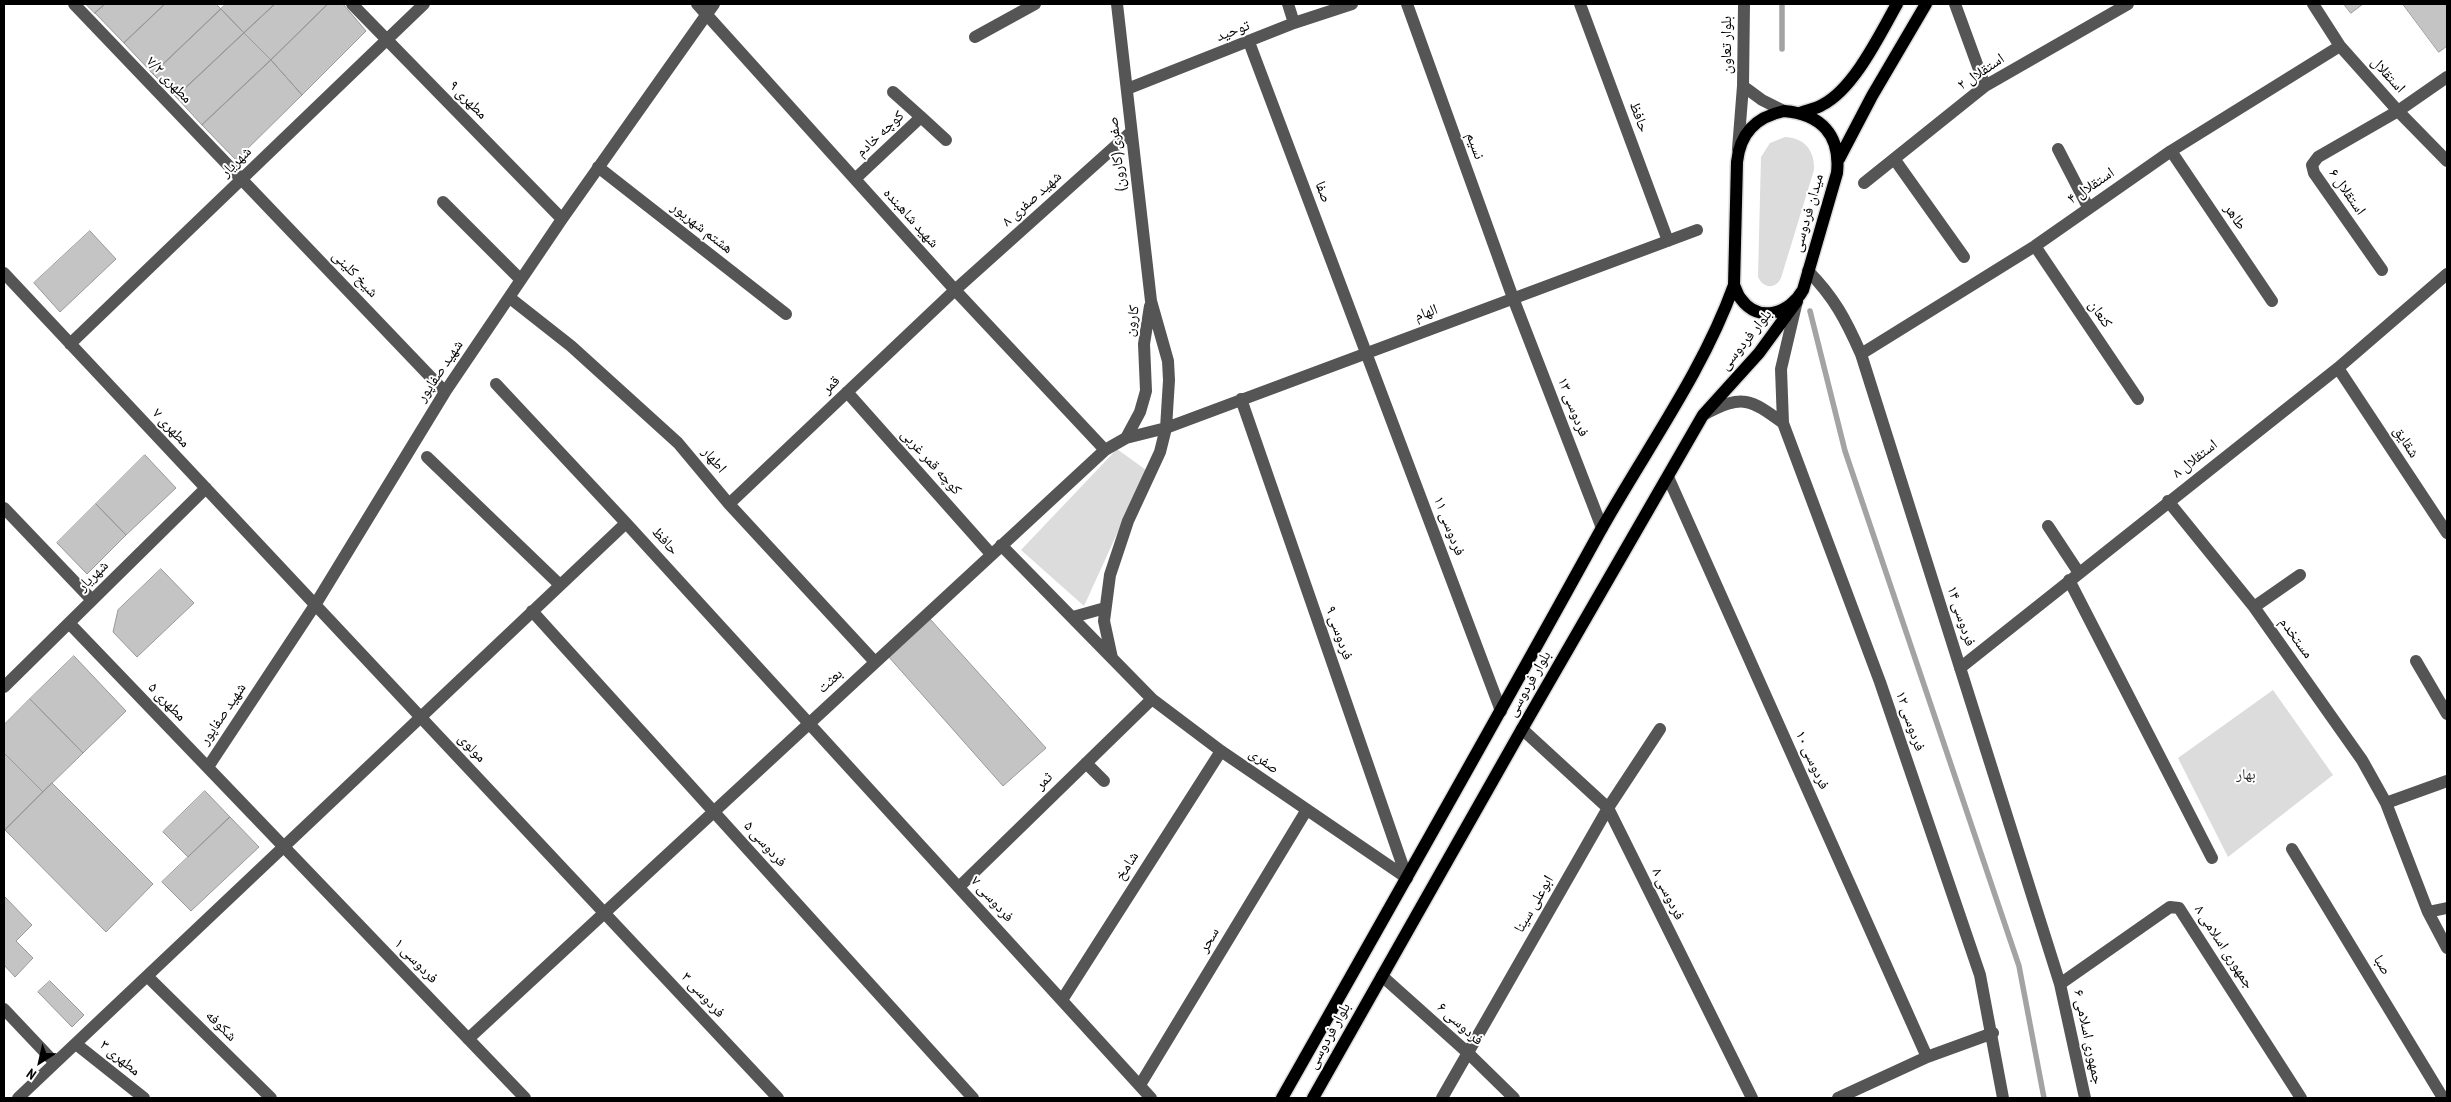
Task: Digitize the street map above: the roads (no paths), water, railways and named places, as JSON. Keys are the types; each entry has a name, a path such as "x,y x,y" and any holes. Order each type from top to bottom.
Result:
{"main road":[{"path":"1800,113 1823,105 1839,92 1864,61 1898,4"},
{"path":"1839,159 1872,96 1926,4"},
{"name":"میدان فردوسی","path":"1734,285 1738,149 1744,135 1755,123 1769,115 1784,111 1800,113 1815,119 1827,130 1835,143 1839,159 1837,173 1808,271 1797,301"},
{"path":"1734,285 1740,299 1753,310 1768,314 1784,311 1797,301"},
{"name":"بلوار فردوسی","path":"1282,1098 1502,711 1602,528 1704,354 1720,324 1734,285"},
{"name":"بلوار فردوسی","path":"1313,1098 1703,415 1759,353 1797,301"}],"street":[{"name":"مطهری ۷/۲","path":"74,4 242,179"},
{"name":"مطهری ۹","path":"352,4 562,219"},
{"name":"شهریار","path":"70,344 424,4"},
{"name":"شهید شاهبنده","path":"698,4 710,9 855,179 955,290 1105,450"},
{"path":"975,37 1035,4"},
{"name":"صفری (کارون)","path":"1117,4 1130,132 1151,301"},
{"path":"1288,4 1294,23"},
{"name":"توحید","path":"1127,89 1294,23 1352,4"},
{"name":"نسیم","path":"1407,4 1513,298"},
{"name":"حافظ","path":"1580,4 1668,241"},
{"name":"بلوار تعاون","path":"1738,149 1743,86 1744,4"},
{"path":"1955,4 1984,86"},
{"name":"استقلال ۲","path":"1864,184 1984,86 2128,4"},
{"name":"استقلال","path":"2313,4 2340,46 2398,111 2447,161"},
{"name":"شهید صفاپور","path":"208,767 315,605 444,392 510,298 520,279 710,9"},
{"name":"صفا","path":"1249,42 1366,353"},
{"name":"استقلال ۴","path":"1861,354 2035,246 2088,207 2171,151 2340,46"},
{"path":"2398,111 2447,78"},
{"path":"1743,86 1762,100 1784,111"},
{"name":"کوچه خادم","path":"855,179 921,117 893,92"},
{"name":"استقلال ۶","path":"2382,270 2314,173 2312,165 2318,157 2398,111"},
{"path":"921,117 946,140"},
{"name":"شهید صفری ۸","path":"955,290 1130,132"},
{"path":"2058,149 2088,207"},
{"name":"طاهر","path":"2171,151 2272,300"},
{"path":"1895,160 1964,257"},
{"name":"هشتم شهریور","path":"598,167 786,314"},
{"name":"شیخ کلینی","path":"242,179 444,392"},
{"path":"443,202 520,279"},
{"name":"الهام","path":"1126,438 1166,428 1697,230"},
{"name":"کنعان","path":"2035,246 2138,399"},
{"name":"فردوسی ۱۴","path":"1808,271 1829,292 1844,316 1861,354 2060,984"},
{"name":"مطهری ۷","path":"4,273 315,605"},
{"name":"استقلال ۸","path":"1960,668 2168,501 2338,368 2447,274"},
{"name":"قمر","path":"729,504 955,290"},
{"name":"اطهار","path":"510,298 619,387 678,443 729,504 875,662"},
{"name":"فردوسی ۱۳","path":"1513,298 1602,528"},
{"name":"کارون","path":"1112,658 1104,621 1110,576 1128,521 1160,452 1166,428 1169,380 1168,361 1151,301"},
{"name":"کارون","path":"1126,438 1140,412 1146,391 1144,344 1151,301"},
{"path":"1783,423 1781,368 1797,301"},
{"name":"فردوسی ۱۱","path":"1366,353 1502,711"},
{"name":"شقایق","path":"2338,368 2447,533"},
{"name":"حافظ","path":"496,384 626,522 809,723"},
{"name":"کوچه قمر غربی","path":"847,392 991,554"},
{"name":"فردوسی ۹","path":"1241,400 1407,878"},
{"path":"1703,415 1725,404 1742,400 1760,406 1783,423"},
{"name":"فردوسی ۱۲","path":"1783,423 1880,682 1980,975 2003,1098"},
{"name":"بعثت","path":"468,1039 1078,473 1105,450 1126,438"},
{"path":"426,457 560,585"},
{"name":"فردوسی ۱۰","path":"1668,477 1927,1057"},
{"name":"شهریار","path":"4,687 206,488"},
{"name":"مستخدم","path":"2168,501 2254,607 2362,760 2386,803 2428,912 2447,948"},
{"path":"4,508 92,600"},
{"path":"18,1098 148,977 626,522"},
{"path":"2048,526 2212,858"},
{"name":"صفری","path":"1000,545 1152,700 1221,751 1407,878"},
{"path":"2254,607 2300,574"},
{"name":"مولوی","path":"315,605 604,913"},
{"path":"1072,617 1106,608"},
{"name":"فردوسی ۵","path":"532,611 973,1098"},
{"name":"مطهری ۵","path":"69,623 284,847"},
{"path":"2416,661 2447,714"},
{"name":"ثمر","path":"958,887 1152,700"},
{"name":"فردوسی ۷","path":"809,723 1151,1098"},
{"name":"فردوسی ۸","path":"1522,729 1608,808 1752,1098"},
{"name":"ابوعلی سینا","path":"1442,1098 1608,808 1660,729"},
{"name":"شامخ","path":"1062,1000 1221,751"},
{"path":"1086,764 1104,781"},
{"path":"2386,803 2447,781"},
{"name":"سحر","path":"1140,1086 1306,810"},
{"name":"فردوسی ۱","path":"284,847 525,1098"},
{"name":"صبا","path":"2292,849 2443,1098"},
{"name":"جمهوری اسلامی ۸","path":"2060,984 2170,907 2179,908 2301,1098"},
{"path":"2428,912 2447,908"},
{"name":"فردوسی ۳","path":"604,913 775,1097"},
{"name":"فردوسی ۶","path":"1382,976 1468,1053 1514,1098"},
{"name":"شکوفه","path":"148,977 271,1098"},
{"name":"جمهوری اسلامی ۶","path":"2060,984 2085,1098"},
{"path":"4,1009 55,1063"},
{"path":"1838,1098 1927,1057 1992,1033"},
{"name":"مطهری ۳","path":"76,1044 144,1098"}],"waterway":[{"path":"1782,4 1782,49"},
{"path":"1810,311 1845,451 2019,966 2044,1098"}],"park label":[{"name":"بهار","path":"2246,775"}]}
